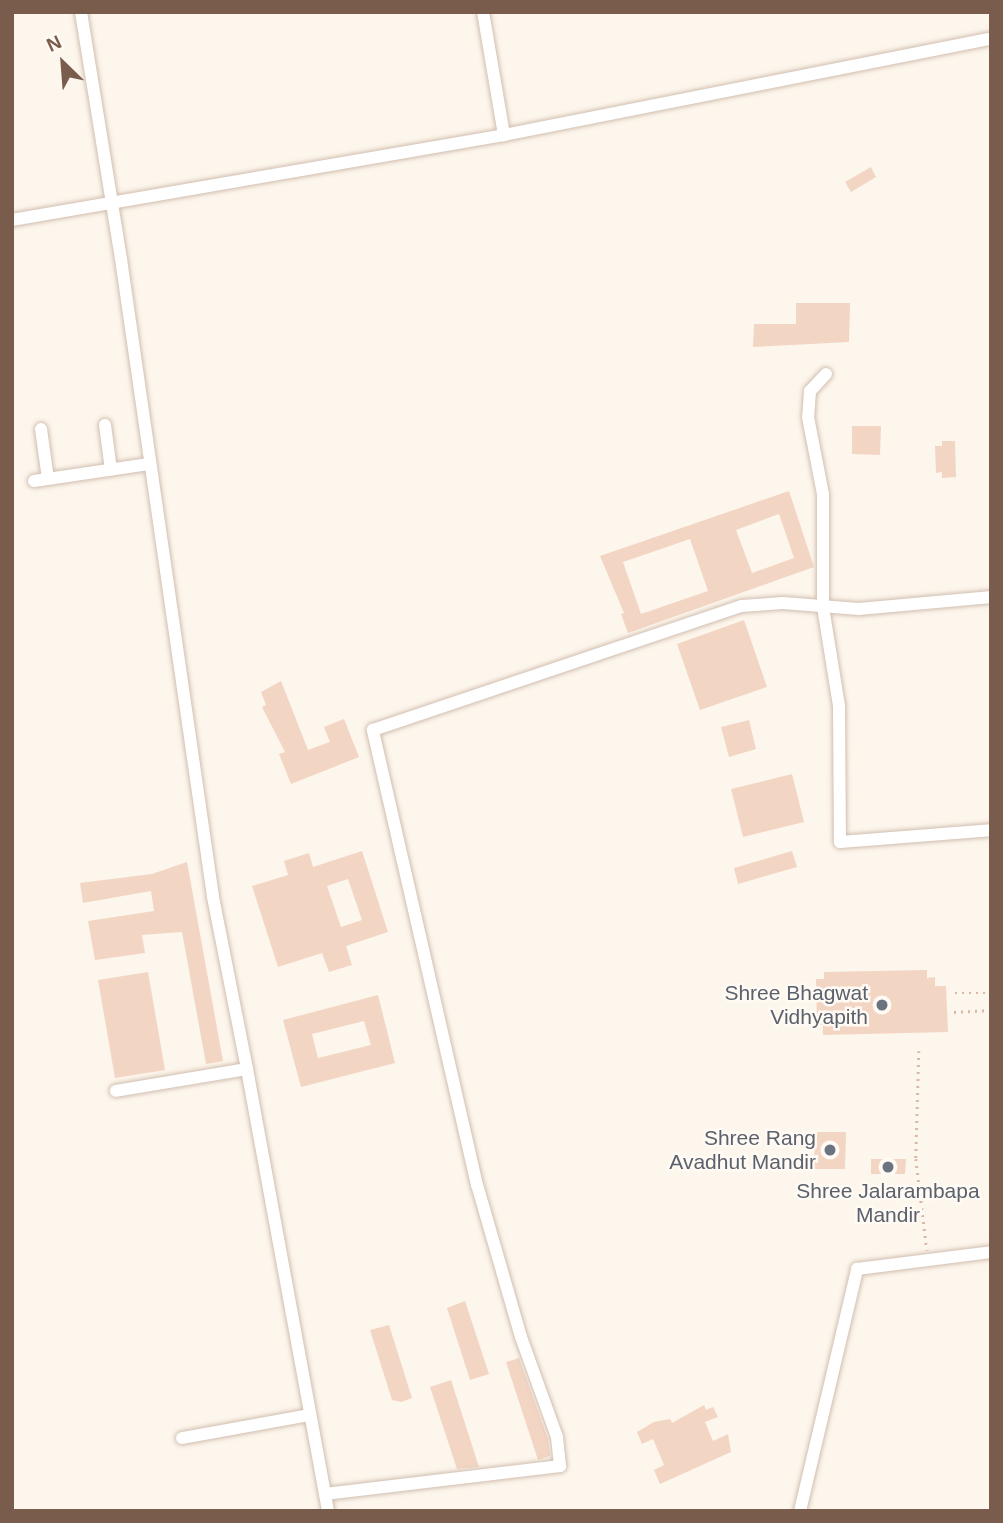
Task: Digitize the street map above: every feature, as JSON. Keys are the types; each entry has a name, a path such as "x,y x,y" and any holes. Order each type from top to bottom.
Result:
{"street":[{"path":"81,12 112,202 213,897 328,1511"},
{"path":"483,12 504,135"},
{"path":"12,220 504,135 991,39"},
{"path":"826,374 810,391 808,417 823,494 823,607 839,706 839,842 991,830"},
{"path":"105,425 111,470"},
{"path":"41,429 48,479"},
{"path":"34,481 149,464"},
{"path":"325,1494 560,1466 557,1437 521,1338 477,1185 373,730 742,606 783,603 859,609 991,597"},
{"path":"116,1091 247,1069"},
{"path":"800,1511 857,1269 991,1252"},
{"path":"182,1438 310,1415"}],"path":[{"path":"955,993 991,993"},
{"path":"954,1012 991,1010"},
{"path":"919,1051 916,1159 928,1260"}],"building":[{"path":"871,167 876,177 851,192 845,182"},
{"path":"796,303 850,303 849,342 753,347 754,324 796,324"},
{"path":"852,426 881,426 880,455 852,454"},
{"path":"942,441 955,441 956,477 942,478 942,472 936,473 935,446 942,446"},
{"path":"789,491 814,567 628,633 621,614 624,613 600,556","holes":["779,514 794,558 752,573 736,530","690,539 708,591 641,614 623,562"]},
{"path":"744,620 767,687 700,710 677,644"},
{"path":"281,681 308,750 330,742 324,727 344,719 359,757 291,784 279,754 285,752 262,707 266,705 261,692"},
{"path":"749,720 756,749 729,757 721,727"},
{"path":"792,774 804,822 743,837 731,789"},
{"path":"362,851 388,932 346,946 352,965 329,972 322,953 278,967 252,886 288,875 284,861 309,853 313,867","holes":["348,879 362,920 341,927 327,886"]},
{"path":"792,851 797,867 738,884 734,868"},
{"path":"187,862 223,1061 206,1064 182,932 142,935 145,953 95,960 88,921 154,911 151,891 83,903 80,883 152,874"},
{"name":"Shree Bhagwat Vidhyapith","path":"927,970 927,978 935,977 935,986 946,986 948,1032 823,1035 823,1025 817,1025 816,979 824,979 824,972"},
{"path":"148,972 165,1070 115,1078 98,980"},
{"path":"378,995 395,1063 301,1087 283,1020","holes":["364,1021 371,1045 318,1058 312,1034"]},
{"name":"Shree Rang Avadhut Mandir","path":"815,1132 846,1132 845,1169 814,1169"},
{"name":"Shree Jalarambapa Mandir","path":"871,1159 906,1159 905,1174 871,1174"},
{"path":"465,1301 489,1374 470,1380 447,1308"},
{"path":"389,1325 412,1398 401,1402 392,1400 370,1330"},
{"path":"519,1358 548,1439 550,1456 538,1460 506,1362"},
{"path":"451,1380 479,1467 457,1469 430,1387"},
{"path":"704,1405 706,1410 713,1407 718,1417 705,1422 713,1441 728,1434 731,1452 660,1484 654,1470 664,1465 653,1439 642,1444 637,1432 654,1422 670,1419 672,1423"}],"place":[{"name":"Shree Bhagwat Vidhyapith","path":"882,1005"},
{"name":"Shree Rang Avadhut Mandir","path":"830,1150"},
{"name":"Shree Jalarambapa Mandir","path":"888,1167"}]}
